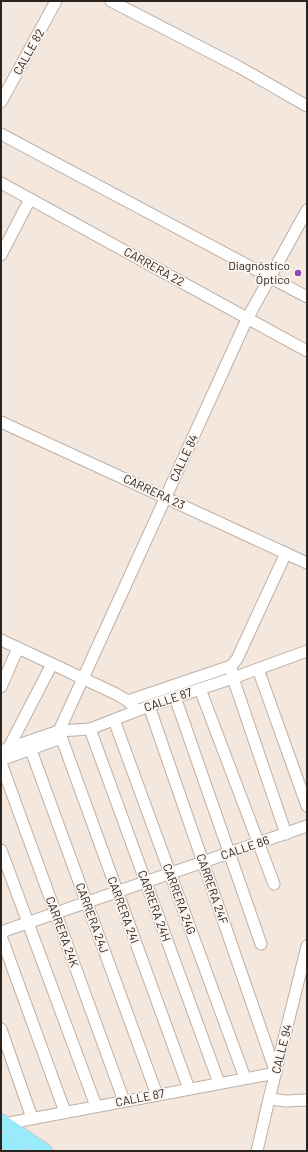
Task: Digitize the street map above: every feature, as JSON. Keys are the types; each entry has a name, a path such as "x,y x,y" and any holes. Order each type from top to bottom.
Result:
{"main road":[{"path":"3,1122 45,1151"},
{"path":"1,1139 21,1151"}],"street":[{"name":"CALLE 82","path":"1,102 56,1"},
{"path":"111,1 239,67 307,106"},
{"path":"1,134 307,298"},
{"name":"CARRERA 22","path":"1,183 307,351"},
{"path":"1,255 30,199"},
{"name":"CALLE 84","path":"60,735 83,678 247,319 307,210"},
{"name":"CARRERA 23","path":"1,422 307,563"},
{"path":"286,553 234,663 233,678 286,834"},
{"path":"1,640 128,700 138,711"},
{"path":"1,688 18,648"},
{"name":"CALLE 87","path":"30,745 60,735 90,729 149,706 307,651"},
{"path":"128,700 234,663"},
{"path":"4,750 52,664"},
{"path":"258,669 307,806"},
{"path":"200,689 274,884"},
{"path":"175,697 261,944"},
{"name":"CARRERA 24F","path":"149,706 276,1072"},
{"name":"CARRERA 24G","path":"114,720 245,1078"},
{"name":"CARRERA 24H","path":"90,729 219,1083"},
{"name":"CARRERA 24I","path":"60,735 188,1089"},
{"path":"4,750 30,745"},
{"path":"1,761 30,745"},
{"name":"CARRERA 24J","path":"30,745 157,1095"},
{"name":"CARRERA 24K","path":"1,761 124,1101"},
{"name":"CALLE 86","path":"1,932 307,826"},
{"path":"1,850 96,1106"},
{"path":"1,936 65,1112"},
{"name":"CALLE 94","path":"257,1151 268,1099 307,946"},
{"path":"1,1029 32,1118"},
{"name":"CALLE 87","path":"3,1122 65,1112 276,1072"},
{"path":"268,1099 286,1101 307,1100"}],"place":[{"name":"Diagnóstico Óptico","path":"298,273"}]}
